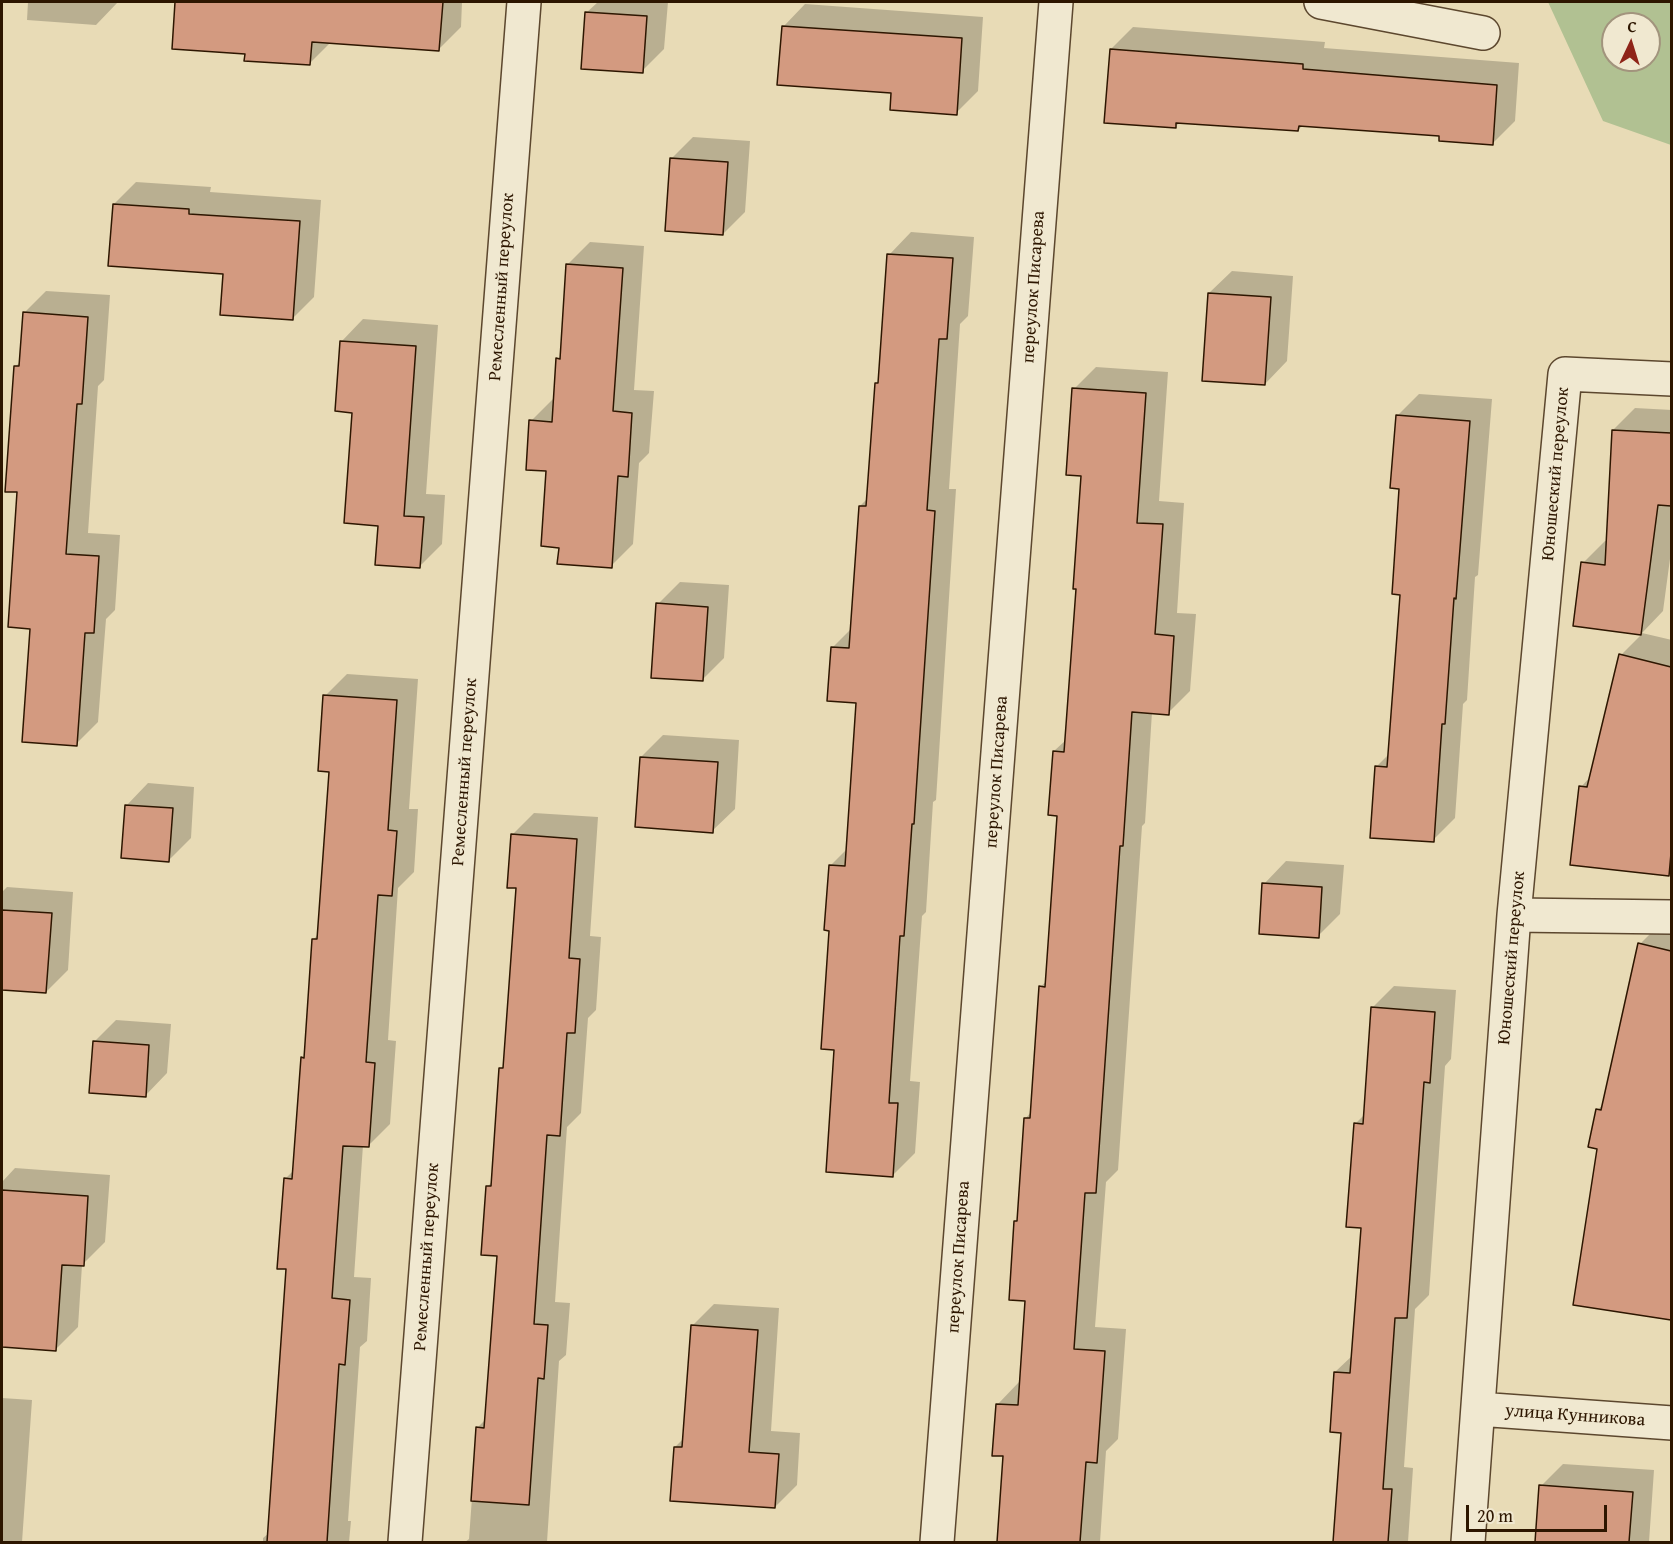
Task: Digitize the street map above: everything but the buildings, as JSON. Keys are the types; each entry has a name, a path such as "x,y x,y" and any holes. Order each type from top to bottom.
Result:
{"street":[{"name":"Ремесленный переулок","path":"405,1542 524,2"},
{"name":"переулок Писарева","path":"937,1542 1056,2"},
{"path":"1321,2 1484,33"},
{"name":"Юношеский переулок","path":"1468,1542 1514,915 1565,374 1671,379"},
{"path":"1514,915 1671,917"},
{"name":"улица Кунникова","path":"1478,1409 1671,1423"}],"green space":[{"path":"1548,2 1671,2 1671,145 1603,121"}]}
